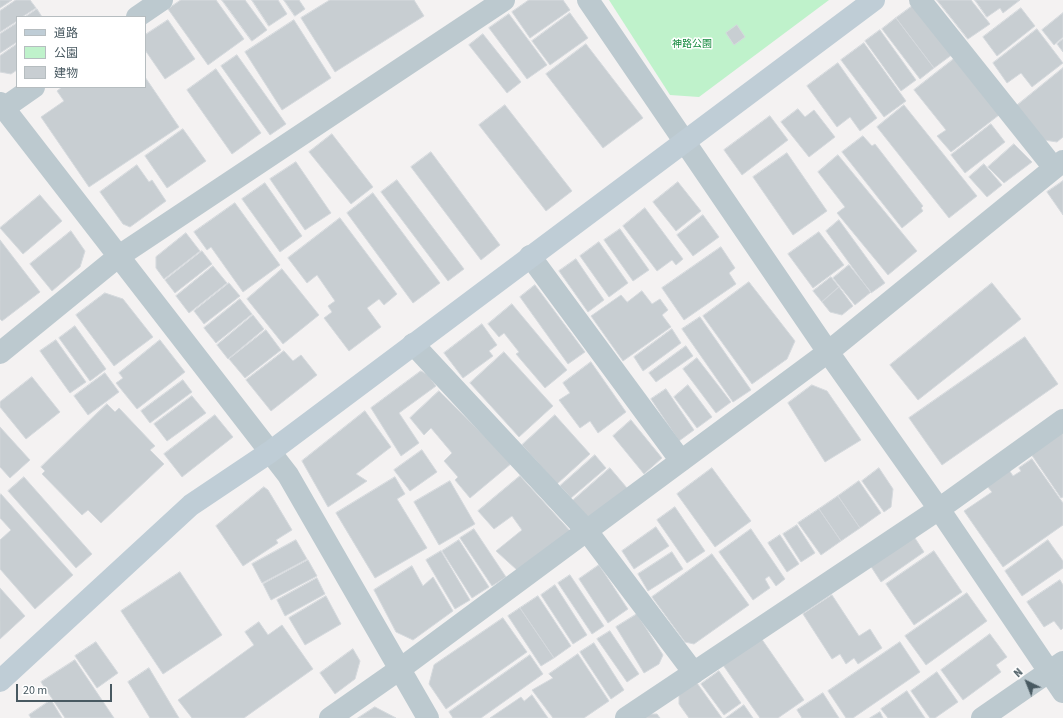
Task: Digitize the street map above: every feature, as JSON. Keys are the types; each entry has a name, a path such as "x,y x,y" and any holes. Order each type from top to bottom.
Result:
{"street":[{"path":"138,16 162,0"},
{"path":"0,353 119,256 504,0"},
{"path":"588,0 828,352 938,509 1056,667 1063,692"},
{"path":"0,681 190,506 270,452 874,0"},
{"path":"330,718 400,669 828,352 1059,165 920,0"},
{"path":"32,88 2,105 288,475 428,718"},
{"path":"530,256 681,461"},
{"path":"413,344 587,531 694,673"},
{"path":"626,718 938,509 1063,420"},
{"path":"982,718 1056,667"}],"green space":[{"name":"神路公園","path":"609,0 829,0 699,97 670,95"}],"building":[{"path":"0,0 12,0 0,8"},
{"path":"16,0 30,0 36,8 24,16 16,16 16,22 0,32 0,11"},
{"path":"181,0 216,0 244,39 208,65 168,9"},
{"path":"222,0 245,0 267,30 252,41"},
{"path":"252,0 278,0 287,14 269,26"},
{"path":"284,0 299,0 305,9 295,16"},
{"path":"330,0 414,0 424,16 335,72 301,18"},
{"path":"529,0 563,0 570,10 530,38 512,12"},
{"path":"937,0 971,0 990,24 968,39"},
{"path":"975,0 1020,0 1003,13 1000,8 987,17"},
{"path":"915,4 953,54 934,68 896,18"},
{"path":"1021,8 1035,26 997,56 983,37"},
{"path":"37,9 41,16 26,16"},
{"path":"570,13 588,38 550,65 532,41"},
{"path":"1063,13 1063,37 1054,45 1042,30"},
{"path":"509,14 547,65 527,79 489,28"},
{"path":"896,18 934,68 920,79 882,29"},
{"path":"168,20 195,59 165,79 146,51 146,34"},
{"path":"294,20 331,78 282,110 245,52"},
{"path":"16,24 16,43 0,53 0,34"},
{"path":"737,25 745,37 734,45 726,33"},
{"path":"1037,29 1063,63 1032,87 1021,73 1007,83 993,63"},
{"path":"880,30 916,80 901,91 865,41"},
{"path":"483,34 521,82 507,93 469,45"},
{"path":"1063,39 1063,52 1057,44"},
{"path":"864,43 906,101 884,117 841,60"},
{"path":"586,44 643,118 603,148 546,74"},
{"path":"16,45 16,71 11,74 0,72 0,56"},
{"path":"237,55 286,124 270,135 221,66"},
{"path":"955,58 999,115 951,152 937,136 946,130 914,90"},
{"path":"838,63 877,118 860,131 850,117 837,127 807,86"},
{"path":"1063,68 1063,137 1057,142 1044,140 1015,107"},
{"path":"216,69 261,133 232,154 187,90"},
{"path":"146,78 179,127 89,187 41,117 64,101 57,91 61,88 146,88"},
{"path":"505,105 572,191 546,211 479,125"},
{"path":"904,105 977,196 949,218 877,127"},
{"path":"798,109 805,117 814,110 835,137 809,157 781,122"},
{"path":"770,116 788,140 742,175 724,150"},
{"path":"991,124 1005,142 965,173 951,155"},
{"path":"183,129 206,161 167,188 145,156"},
{"path":"332,134 373,187 351,204 309,152"},
{"path":"863,136 872,146 875,144 923,206 921,208 923,211 902,228 842,152"},
{"path":"1014,144 1032,162 1004,183 988,167"},
{"path":"431,152 500,245 481,260 411,167"},
{"path":"787,153 827,211 793,235 753,177"},
{"path":"838,155 917,251 888,275 837,213 845,207 818,172"},
{"path":"296,162 331,213 305,230 270,179"},
{"path":"984,164 1002,185 987,197 969,177"},
{"path":"137,165 149,182 152,180 166,201 130,227 123,224 100,192"},
{"path":"397,180 464,269 448,281 381,192"},
{"path":"1063,181 1063,215 1047,192"},
{"path":"678,182 701,211 676,231 653,202"},
{"path":"265,183 302,236 280,252 242,199"},
{"path":"373,193 440,283 413,303 347,213"},
{"path":"40,195 62,221 23,254 0,228"},
{"path":"235,203 280,265 243,292 211,247 207,250 194,232"},
{"path":"645,208 683,259 676,265 672,260 657,271 623,226"},
{"path":"703,215 719,237 693,256 677,235"},
{"path":"340,218 397,294 384,305 379,299 367,308 381,327 349,351 324,318 332,312 328,306 335,301 317,275 307,283 288,258"},
{"path":"839,220 885,283 871,293 826,231"},
{"path":"620,229 649,270 633,281 604,240"},
{"path":"71,231 85,251 80,267 52,291 30,264"},
{"path":"819,232 844,265 813,288 788,254"},
{"path":"186,233 200,251 164,279 156,268 156,257"},
{"path":"0,240 40,292 2,321 0,319"},
{"path":"599,242 628,283 609,297 580,256"},
{"path":"721,247 735,268 729,273 736,284 684,320 662,288"},
{"path":"202,251 212,264 175,293 165,280"},
{"path":"576,259 604,300 588,312 559,271"},
{"path":"849,265 871,292 855,305 833,278"},
{"path":"213,266 227,283 189,313 176,296"},
{"path":"282,269 319,315 283,344 247,299"},
{"path":"831,277 839,287 822,302 813,291"},
{"path":"749,282 795,341 787,359 752,384 703,316"},
{"path":"229,283 240,296 204,324 194,311"},
{"path":"992,283 1021,319 918,400 890,365"},
{"path":"535,285 585,352 568,364 520,297"},
{"path":"839,287 853,306 842,315 830,312 822,302"},
{"path":"642,291 652,304 660,299 668,310 662,315 671,327 623,361 591,316 621,295 627,302"},
{"path":"105,293 123,299 153,337 114,366 76,315"},
{"path":"240,299 252,314 216,343 204,328"},
{"path":"512,304 567,370 545,388 516,354 519,352 504,333 499,337 488,324"},
{"path":"253,315 264,329 228,359 217,345"},
{"path":"700,317 751,390 733,402 682,329"},
{"path":"482,324 497,345 489,351 493,356 463,378 444,353"},
{"path":"75,326 106,369 90,381 59,338"},
{"path":"672,329 681,343 643,371 634,357"},
{"path":"266,330 281,350 245,378 229,359"},
{"path":"1025,337 1058,384 942,465 909,418"},
{"path":"56,340 86,382 70,393 40,351"},
{"path":"160,340 185,372 137,409 116,383 123,378 119,373"},
{"path":"686,346 693,356 656,382 649,373"},
{"path":"284,351 293,361 301,355 317,375 271,411 246,380"},
{"path":"504,352 553,406 519,437 470,383"},
{"path":"697,358 731,402 716,413 683,369"},
{"path":"591,362 626,412 598,433 590,421 580,428 559,400 570,393 563,383"},
{"path":"421,371 428,375 436,386 399,413 419,443 401,456 371,408"},
{"path":"105,373 119,392 88,415 74,396"},
{"path":"32,377 60,412 26,439 0,407 0,402"},
{"path":"183,380 192,392 150,423 141,411"},
{"path":"688,385 712,417 697,428 674,397"},
{"path":"812,385 827,391 861,440 825,462 788,403"},
{"path":"666,389 694,430 679,441 651,399"},
{"path":"439,391 512,463 470,498 455,480 458,477 444,461 452,453 431,428 424,435 410,418"},
{"path":"192,396 206,413 167,441 154,424"},
{"path":"107,404 115,412 119,408 155,446 150,450 164,464 101,523 88,510 82,515 42,474 45,471 41,467"},
{"path":"365,411 391,447 356,474 367,481 328,507 302,461"},
{"path":"215,415 233,437 182,477 164,454"},
{"path":"555,415 590,454 557,484 522,445"},
{"path":"631,420 662,458 644,474 613,436"},
{"path":"0,427 30,460 10,478 0,467"},
{"path":"1063,431 1063,497 1061,498 1031,454"},
{"path":"422,450 437,472 410,491 394,470"},
{"path":"595,455 606,468 571,498 560,486"},
{"path":"1032,459 1063,503 1063,525 1003,567 964,511 992,492 987,486 1009,470 1013,476 1021,471 1019,468"},
{"path":"610,468 627,488 590,522 571,502"},
{"path":"712,468 751,521 715,547 677,494"},
{"path":"879,468 893,489 891,507 884,512 862,481"},
{"path":"520,476 572,533 517,570 496,551 522,530 512,516 494,529 478,511"},
{"path":"24,477 92,554 76,568 8,491"},
{"path":"395,477 405,494 397,499 427,548 375,578 336,513"},
{"path":"450,481 475,524 439,545 414,502"},
{"path":"859,481 881,513 860,528 838,496"},
{"path":"264,487 268,490 292,530 276,540 278,543 243,566 216,526"},
{"path":"1,494 73,575 35,609 0,569 0,540 11,530 0,518"},
{"path":"838,496 860,528 841,541 819,509"},
{"path":"675,507 705,551 687,563 657,520"},
{"path":"819,509 841,541 821,555 798,523"},
{"path":"797,525 815,553 801,562 783,534"},
{"path":"656,527 669,546 634,569 622,551"},
{"path":"474,529 506,577 492,586 460,538"},
{"path":"751,529 785,579 776,586 769,576 765,579 770,588 753,600 719,552"},
{"path":"780,535 799,564 787,572 768,543"},
{"path":"913,535 924,552 881,582 870,565"},
{"path":"296,540 307,559 262,583 252,564"},
{"path":"459,540 489,587 472,598 442,551"},
{"path":"1048,540 1063,561 1063,568 1022,596 1005,571"},
{"path":"441,551 470,600 455,609 426,560"},
{"path":"934,551 962,592 914,625 886,584"},
{"path":"672,552 683,569 648,591 638,574"},
{"path":"712,554 749,605 694,644 685,642 652,597"},
{"path":"308,560 317,576 271,600 263,584"},
{"path":"599,565 628,609 608,623 579,579"},
{"path":"412,566 423,586 433,577 453,611 413,640 396,632 374,590"},
{"path":"180,572 222,635 163,674 121,611"},
{"path":"570,575 604,626 592,634 558,583"},
{"path":"317,578 325,594 285,616 277,600"},
{"path":"1060,580 1063,585 1063,628 1061,630 1054,621 1044,627 1027,602"},
{"path":"555,585 587,635 573,644 541,595"},
{"path":"0,588 25,616 0,639"},
{"path":"967,593 987,621 926,665 905,636"},
{"path":"832,595 859,636 870,629 882,648 858,664 854,658 846,664 840,654 832,659 803,614"},
{"path":"326,596 341,624 305,645 289,618"},
{"path":"538,596 571,646 554,658 520,608"},
{"path":"520,608 554,658 541,666 508,616"},
{"path":"637,614 663,655 659,664 644,673 616,627"},
{"path":"503,618 527,652 446,709 429,684 434,665"},
{"path":"259,622 268,635 282,625 313,669 244,718 192,718 178,700 254,645 245,632"},
{"path":"610,631 639,674 627,682 597,639"},
{"path":"990,634 1007,657 996,665 1001,672 963,700 941,670"},
{"path":"761,638 804,700 778,718 760,718 723,665"},
{"path":"96,642 118,673 97,688 75,656"},
{"path":"900,642 920,672 853,718 846,718 828,691"},
{"path":"594,643 624,690 611,699 580,652"},
{"path":"353,649 360,661 355,679 335,694 320,673"},
{"path":"578,654 609,701 584,718 553,718 532,690 553,678 549,674"},
{"path":"530,655 543,674 481,718 453,718 449,712"},
{"path":"75,660 114,718 65,718 41,682"},
{"path":"149,668 179,718 150,718 128,682"},
{"path":"719,671 741,703 724,715 701,684"},
{"path":"937,672 958,702 935,718 930,718 911,691"},
{"path":"697,683 722,718 689,718 679,704 679,694"},
{"path":"907,691 925,718 888,718 881,709"},
{"path":"823,693 839,718 802,718 797,710"},
{"path":"532,695 548,718 490,718 521,697 524,701"},
{"path":"51,700 62,718 31,718 29,715"},
{"path":"744,705 753,718 726,718"},
{"path":"375,707 396,718 358,718"},
{"path":"880,712 883,718 870,718"},
{"path":"649,714 657,714 660,718 644,718"}]}
